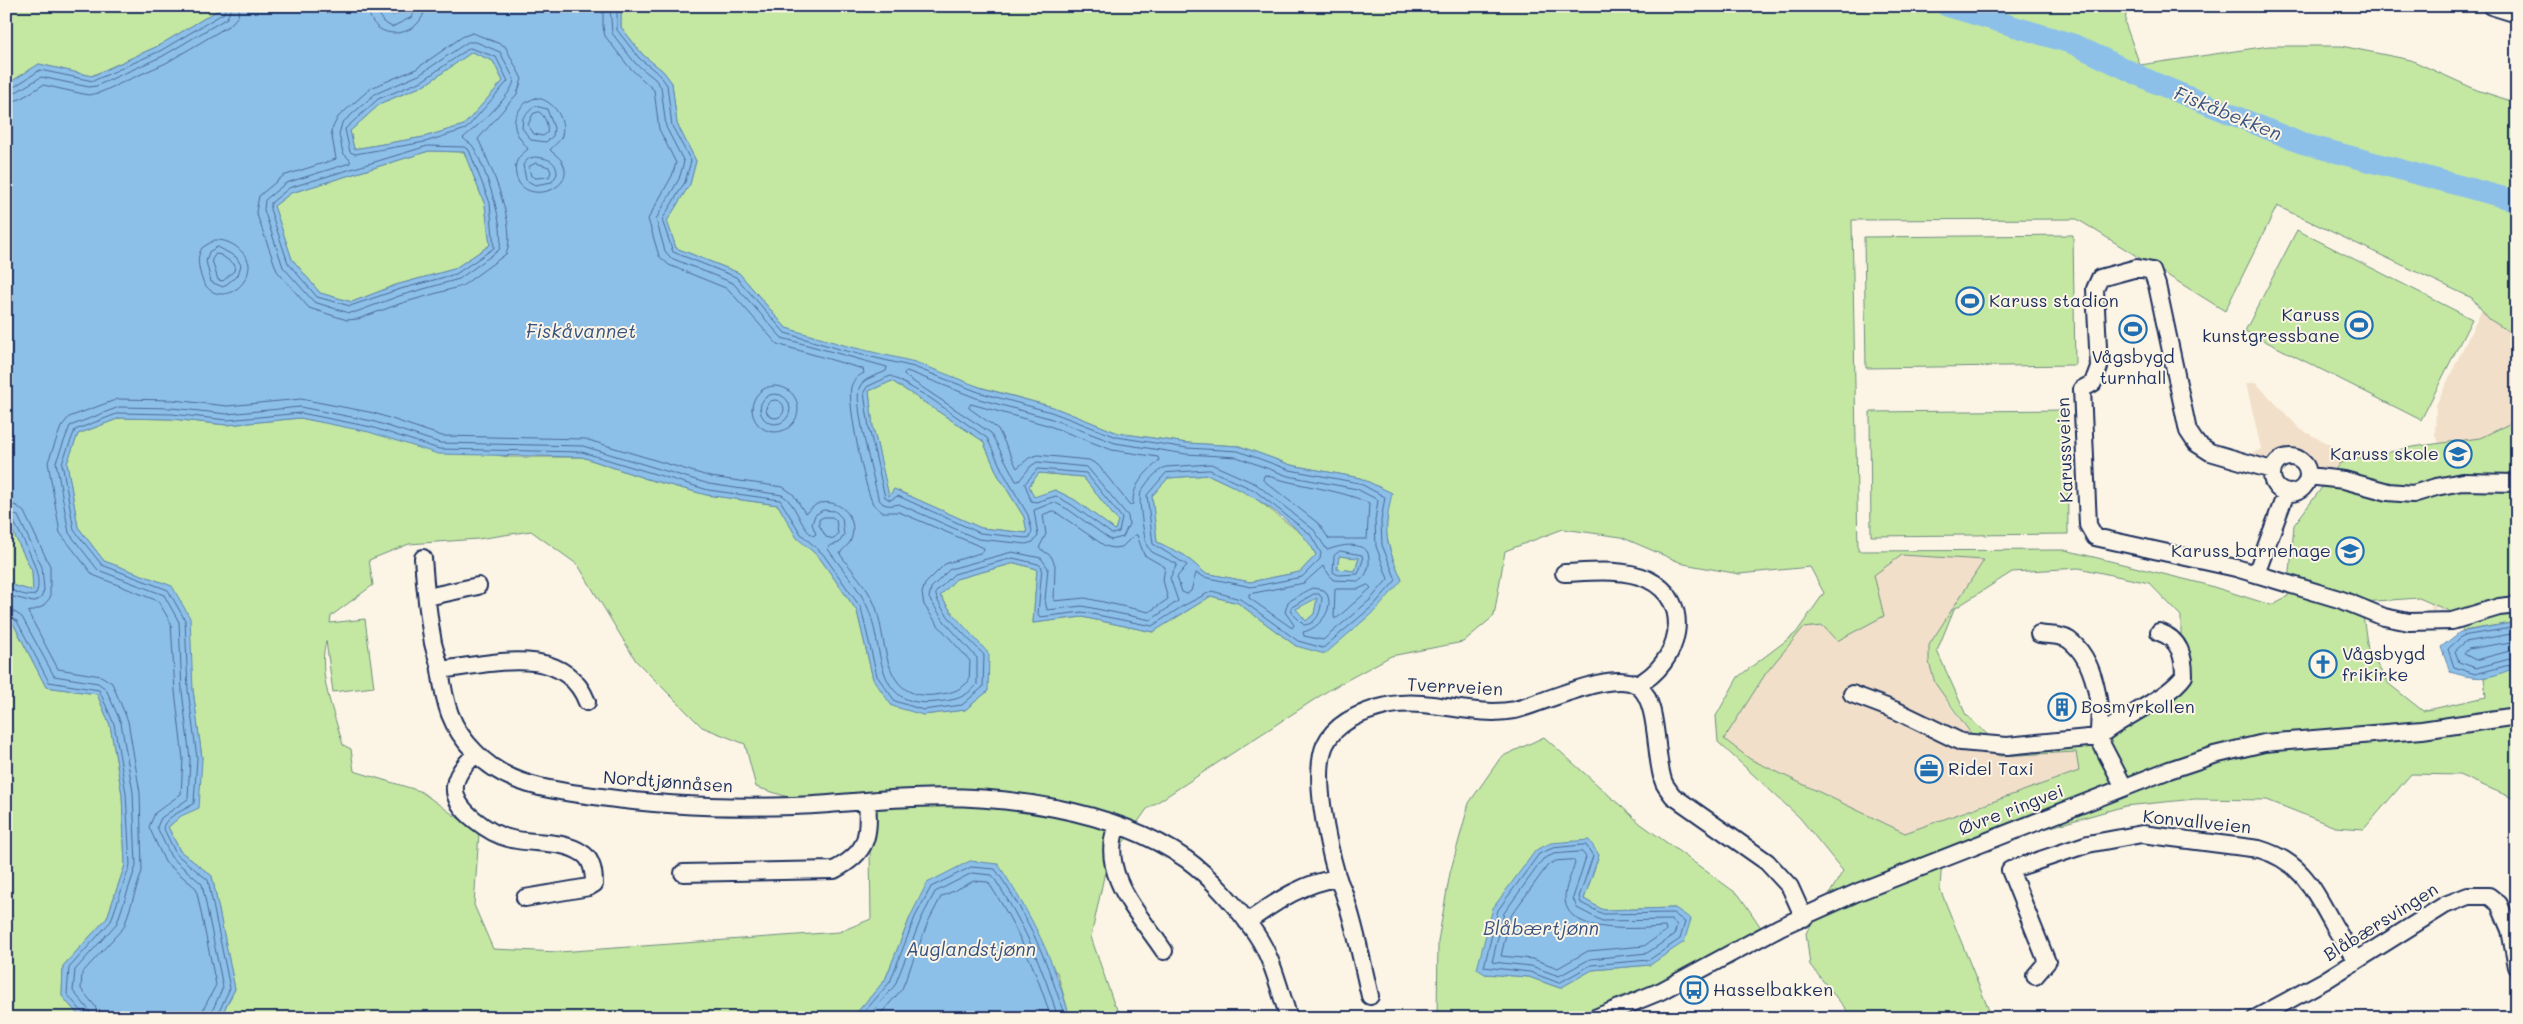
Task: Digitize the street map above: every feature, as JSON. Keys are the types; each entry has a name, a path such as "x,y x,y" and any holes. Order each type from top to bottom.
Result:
{"street":[{"path":"2491,6 2517,14"},
{"name":"Karussveien","path":"2272,470 2210,452 2201,448 2192,438 2180,398 2157,285 2152,271 2137,268 2100,278 2095,289 2099,367 2093,383 2082,389 2088,525 2095,537 2101,540 2119,541 2256,574 2342,600 2384,617 2414,623 2462,619 2498,607 2517,605"},
{"path":"2296,458 2305,465 2308,476 2307,482 2299,491 2286,493 2276,487 2273,482 2272,470 2279,460 2296,458"},
{"path":"2308,476 2344,480 2404,494 2413,494 2462,482 2517,483"},
{"path":"2256,574 2286,493"},
{"name":"Nordtjønnåsen","path":"423,558 434,645 447,710 462,737 476,754 505,773 539,788 614,799 731,808 963,797 1069,810 1141,835 1187,859 1209,880 1257,935 1268,956 1289,1018"},
{"path":"1564,573 1587,572 1640,576 1648,580 1667,596 1676,618 1676,635 1672,653 1655,674 1637,685 1645,693 1652,715 1664,783 1672,796 1767,862 1790,888 1804,918"},
{"path":"427,596 478,586"},
{"path":"1852,694 1897,711 1961,742 2006,746 2098,737 2112,725 2173,688 2184,676 2180,648 2173,640 2159,632"},
{"path":"2039,634 2068,639 2085,660 2096,696 2100,723 2098,737 2124,787"},
{"path":"440,670 492,662 532,661 557,670 571,678 579,685 587,702"},
{"name":"Tverrveien","path":"1370,996 1345,896 1338,878 1324,812 1322,759 1326,745 1336,731 1346,722 1373,710 1404,703 1439,705 1490,712 1522,708 1569,691 1598,684 1627,682 1637,685"},
{"name":"Øvre ringvei","path":"2466,723 2517,707"},
{"name":"Øvre ringvei","path":"1595,1018 1661,991 1780,927 1913,869 2124,787 2214,755 2264,743 2422,730 2517,716"},
{"path":"476,754 462,767 455,783 458,803 467,813 494,834 520,841 574,849 584,854 591,862 594,884 589,887 525,898"},
{"path":"683,873 834,870 848,863 861,851 867,832 867,801"},
{"path":"1116,825 1111,854 1116,878 1164,951"},
{"name":"Konvallveien","path":"2035,976 2047,962 2010,870 2088,844 2142,834 2259,849 2276,854 2288,861 2309,883 2356,961"},
{"path":"1247,922 1295,890 1322,880 1338,878"},
{"name":"Blåbærsvingen","path":"2256,1018 2310,990 2459,898 2480,894 2489,896 2499,904 2506,916 2517,967"}],"shaded area":[{"name":"Karuss skole","path":"2517,293 2517,582 2445,608 2437,607 2432,613 2415,495 2317,472 2306,456 2292,452 2286,451 2259,460 2252,453 2261,449 2246,383 2256,383 2300,429 2336,448 2384,459 2439,443 2435,435 2436,405 2480,313 2488,301"},
{"path":"1902,555 1984,560 1929,645 1948,704 1974,738 1999,756 2076,752 2080,771 1905,833 1749,759 1724,739 1766,673 1803,628 1823,626 1874,575"}],"green space":[{"path":"6,6 225,6 158,46 91,76 39,64 6,85"},
{"path":"621,6 2127,6 2125,23 2140,65 2269,46 2341,46 2411,60 2477,90 2517,103 2517,355 2508,331 2489,319 2472,298 2277,206 2225,311 2077,219 1852,220 1858,551 2065,550 2204,584 2271,605 2288,596 2294,525 2340,463 2412,447 2480,438 2513,422 2517,397 2517,622 2463,631 2456,614 2419,598 2361,602 2368,650 2389,684 2423,711 2486,697 2484,678 2517,667 2517,800 2459,775 2411,774 2364,829 2335,827 2267,800 2195,799 2125,806 1942,858 1940,889 1992,1018 1853,1018 1810,965 1806,933 1843,871 1800,818 1718,742 1716,716 1738,677 1796,633 1824,593 1810,567 1739,574 1684,564 1621,537 1563,529 1505,551 1494,616 1463,642 1391,656 1329,690 1147,809 1106,867 1091,937 1114,1004 1124,1018 1070,1018 1057,972 911,915 885,980 852,1018 220,1018 235,989 212,876 180,851 168,827 181,816 202,758 193,690 171,586 104,561 78,527 67,463 78,434 120,418 172,419 227,425 300,418 508,457 582,457 647,479 707,495 778,505 797,537 819,557 857,611 873,679 923,715 965,710 988,691 953,614 940,595 956,579 1015,563 1037,569 1033,623 1082,617 1153,632 1211,596 1238,603 1296,646 1402,580 1387,538 1386,529 1391,493 1360,478 1291,465 1239,446 1187,443 1118,433 1053,407 983,388 786,328 739,273 676,248 667,221 690,184 696,161 677,124 672,83 663,71 643,55 621,27","holes":["531,531 578,565 636,661 702,727 745,744 756,787 788,797 860,798 870,850 871,919 839,932 559,952 493,949 474,905 479,833 420,791 354,771 351,749 343,745 331,707 324,667 326,641 333,692 374,687 365,619 330,623 331,616 373,585 369,560 409,544 478,539","1902,555 1984,560 1929,645 1929,662 1935,683 1974,738 1999,756 2076,752 2079,771 1905,833 1750,759 1724,739 1766,673 1803,628 1823,626 1837,641 1884,616 1874,575","2079,568 2149,583 2181,616 2181,667 2146,704 2076,735 2000,746 1966,715 1937,651 1954,609 2012,572"]},
{"path":"472,52 493,61 503,81 464,125 424,137 354,149 350,131 381,103 425,85"},
{"path":"429,151 464,152 485,205 490,245 454,269 396,285 352,302 320,293 292,259 274,206 291,193"},
{"name":"Karuss kunstgressbane","path":"2297,230 2472,319 2421,420 2245,331"},
{"name":"Karuss stadion","path":"2073,235 2075,365 1866,368 1864,237"},
{"path":"892,381 983,441 998,475 1024,517 1028,533 981,528 894,489 889,497 873,427 869,391"},
{"path":"2067,410 2068,534 1871,536 1870,412"},
{"path":"1039,473 1083,477 1118,521 1115,530 1075,500 1055,490 1034,498 1029,486"},
{"path":"1209,475 1250,494 1307,538 1316,555 1300,572 1250,582 1205,573 1184,555 1157,542 1152,496 1168,478"},
{"path":"6,518 32,571 33,591 12,585 6,577"},
{"path":"1339,556 1359,558 1355,571 1337,569"},
{"path":"1318,597 1314,614 1306,621 1295,609"},
{"path":"6,619 13,623 46,687 97,694 110,725 122,794 125,865 107,918 63,966 62,996 81,1018 6,1018"},
{"path":"1544,737 1641,824 1739,895 1764,932 1733,964 1670,990 1590,1018 1437,1018 1438,941 1450,873 1469,803 1501,757","holes":["1599,855 1584,899 1603,910 1675,908 1650,965 1592,970 1560,988 1529,977 1485,974"]}],"water":[{"name":"Fiskåvannet","path":"225,6 386,6 393,16 410,6 621,6 621,27 643,55 663,71 672,83 677,124 696,161 690,184 667,221 676,248 739,273 786,328 847,346 915,362 982,388 1053,407 1118,433 1187,443 1239,446 1291,465 1360,478 1392,493 1387,519 1387,538 1402,580 1378,608 1325,654 1296,646 1238,603 1211,596 1153,632 1082,617 1033,623 1037,569 1015,563 956,579 940,596 953,614 989,654 988,691 965,710 923,715 892,706 873,679 857,611 819,557 797,538 778,505 707,495 647,479 582,457 438,454 369,432 300,418 227,425 172,419 120,418 78,434 67,463 78,527 104,561 172,586 190,618 193,690 202,758 199,808 181,816 168,827 180,851 212,876 235,989 220,1018 81,1018 62,996 63,966 107,918 125,865 122,794 110,725 97,694 46,687 13,623 6,619 6,577 12,585 33,591 32,571 6,518 6,85 39,64 92,76 158,46","holes":["472,52 493,61 503,81 464,125 424,137 354,149 350,131 381,103 425,85","429,151 464,152 485,205 490,245 454,269 396,285 352,302 320,293 292,259 274,206 291,193","892,381 983,441 998,475 1024,517 1027,533 981,528 894,489 889,496 873,427 869,391","1039,473 1083,477 1118,521 1115,530 1075,500 1055,490 1034,497 1029,486","1209,475 1239,489 1285,519 1298,530 1316,555 1300,572 1250,582 1205,573 1184,555 1157,542 1152,496 1168,478","1339,556 1359,558 1355,571 1337,569","1317,598 1314,614 1306,621 1296,609"]},
{"path":"2517,622 2517,667 2491,676 2477,678 2450,672 2441,647 2460,632"},
{"name":"Blåbærtjønn","path":"1589,840 1599,855 1584,899 1603,910 1675,908 1691,919 1684,942 1650,965 1592,970 1560,988 1529,977 1485,974 1477,969 1493,908 1536,850 1551,843"},
{"name":"Auglandstjønn","path":"970,861 998,864 1031,919 1049,956 1070,1018 852,1018 885,980 911,915 927,883"}],"waterway":[{"name":"Fiskåbekken","path":"1946,6 2073,44 2153,82 2301,143 2517,201"}],"place":[{"name":"Karuss stadion","path":"1970,301"},
{"name":"Karuss kunstgressbane","path":"2359,325"},
{"name":"Vågsbygd turnhall","path":"2133,329"},
{"name":"Karuss skole","path":"2458,454"},
{"name":"Karuss barnehage","path":"2350,551"},
{"name":"Vågsbygd frikirke","path":"2323,664"},
{"name":"Bosmyrkollen","path":"2062,707"},
{"name":"Ridel Taxi","path":"1929,769"},
{"name":"Hasselbakken","path":"1694,990"}]}
